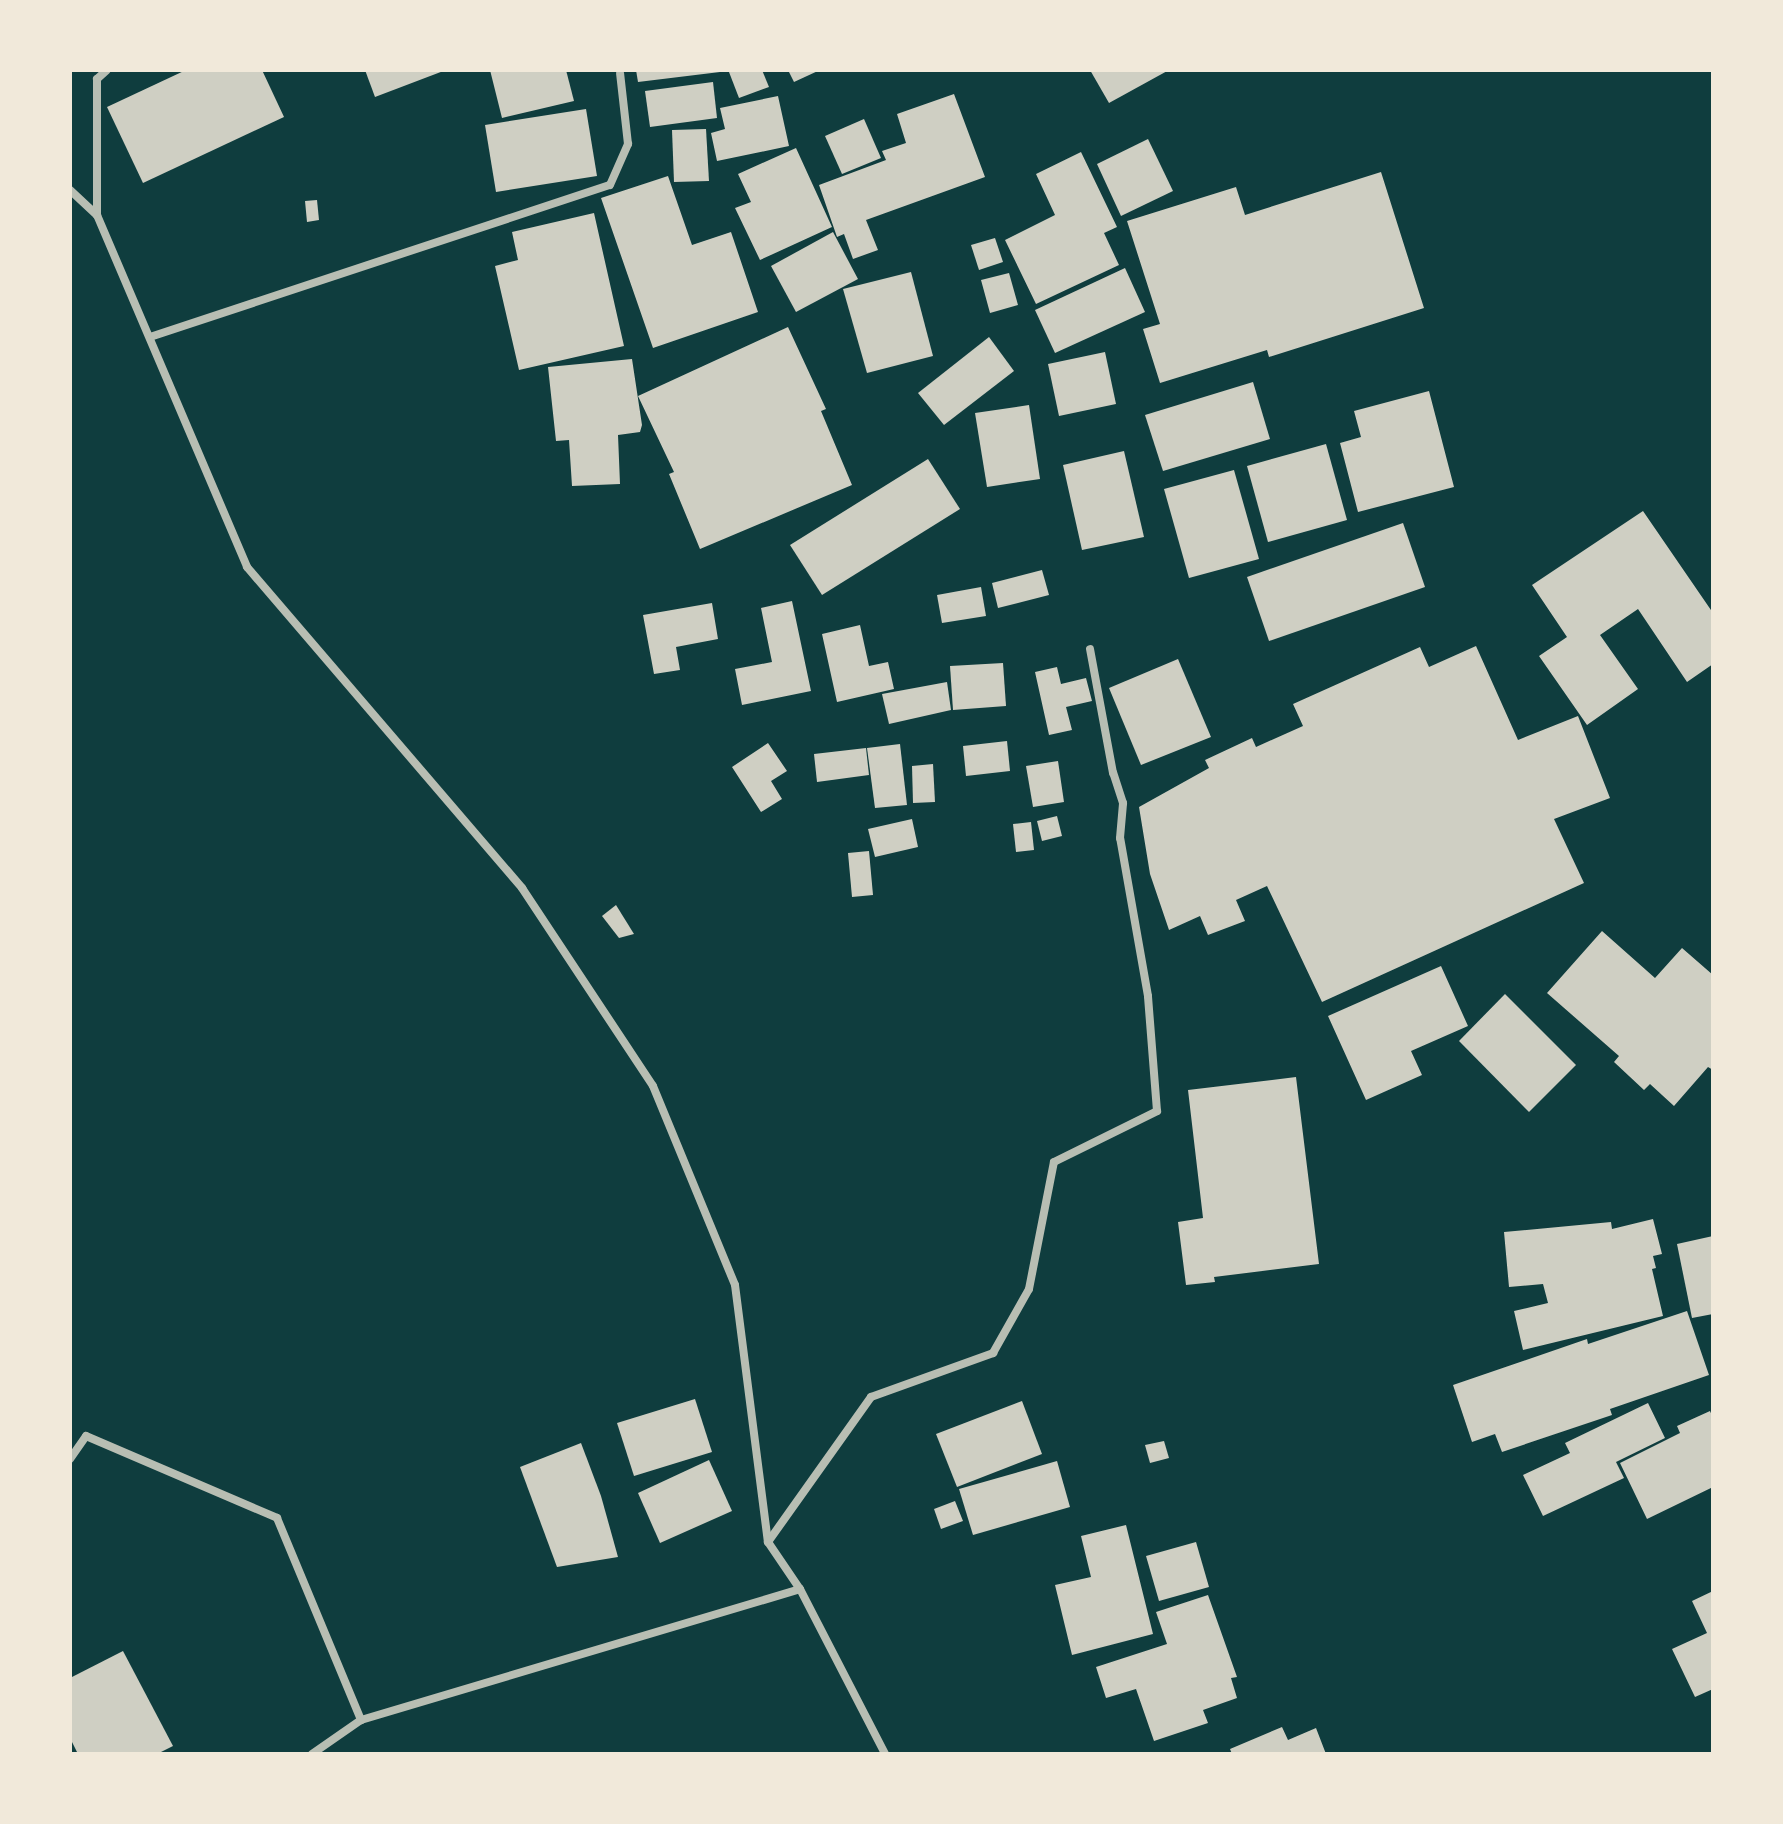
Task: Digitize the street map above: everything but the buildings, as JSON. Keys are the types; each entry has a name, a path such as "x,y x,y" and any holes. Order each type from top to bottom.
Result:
{"street":[{"path":"107,70 97,79 97,215 247,567 522,888 653,1086 735,1285 768,1542 800,1589 885,1754"},
{"path":"150,337 610,185 628,144 620,73"},
{"path":"70,190 97,215"},
{"path":"768,1542 871,1397 993,1353 1029,1289 1054,1162 1157,1111 1148,996 1120,838 1123,803 1113,773 1090,649"},
{"path":"70,1459 86,1436 277,1518 361,1720"},
{"path":"312,1754 361,1720 800,1589"}]}
